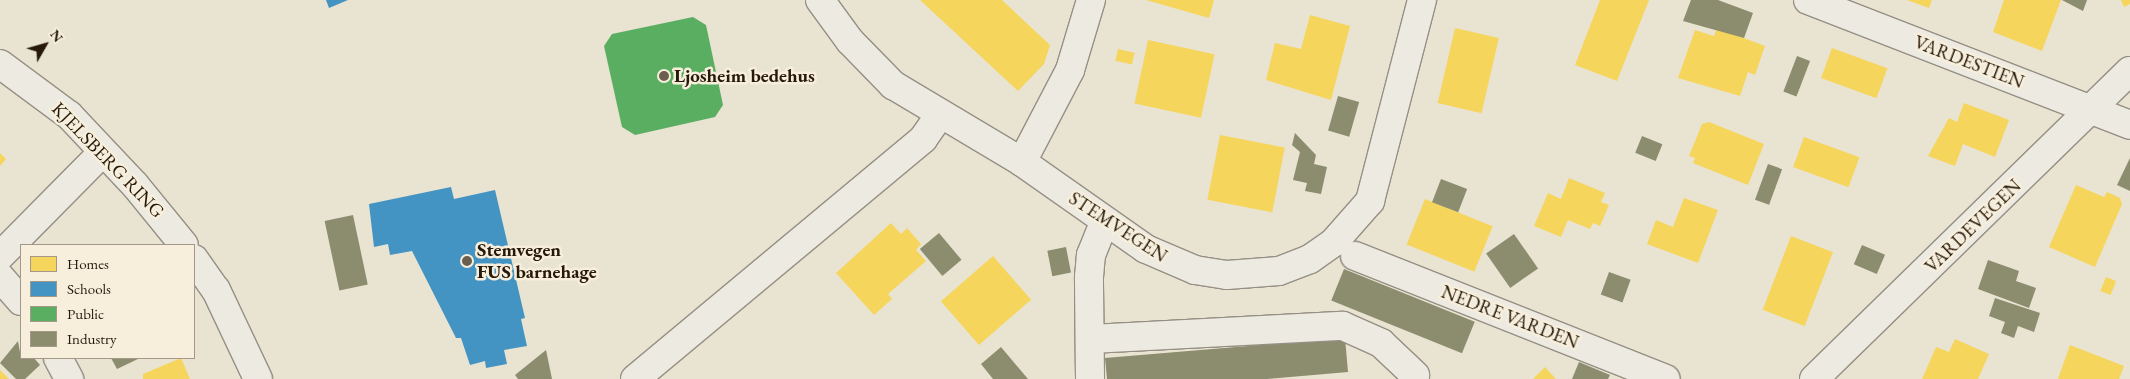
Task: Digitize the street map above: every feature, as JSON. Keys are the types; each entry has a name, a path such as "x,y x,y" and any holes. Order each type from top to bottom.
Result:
{"street":[{"name":"STEMVEGEN","path":"820,0 850,41 893,85 939,116 1022,162 1104,222 1170,261 1212,274 1279,271 1322,251 1370,201 1422,0"},
{"path":"1022,162 1070,70 1091,0"},
{"name":"VARDESTIEN","path":"1808,0 2130,125"},
{"name":"KJELSBERG RING","path":"0,64 69,115 183,244"},
{"name":"VARDEVEGEN","path":"1814,379 2130,71"},
{"path":"635,379 923,139 939,116"},
{"path":"0,256 103,152"},
{"path":"1090,379 1091,255 1104,222"},
{"name":"NEDRE VARDEN","path":"1354,256 1665,379"},
{"path":"195,260 216,290 258,379"},
{"path":"0,277 20,300"},
{"path":"1091,339 1343,326 1380,342 1415,375"},
{"path":"59,359 69,379"}],"building: Homes":[{"path":"920,0 1002,0 1050,45 1044,64 1018,91"},
{"path":"1146,0 1214,0 1209,18"},
{"path":"1600,0 1649,0 1617,81 1575,65"},
{"path":"1907,0 1932,0 1929,8"},
{"path":"2004,0 2061,0 2042,51 1993,32"},
{"path":"2121,0 2130,0 2130,4 2124,7"},
{"path":"1310,15 1350,26 1331,100 1266,80 1275,43 1301,49"},
{"path":"1455,28 1499,38 1482,113 1438,103"},
{"path":"1717,28 1765,46 1755,75 1748,72 1740,96 1678,78 1695,30 1714,36"},
{"path":"1148,40 1215,54 1201,118 1134,104"},
{"path":"1832,48 1887,68 1876,98 1821,78"},
{"path":"1118,49 1135,53 1132,65 1115,61"},
{"path":"1964,103 2009,120 1995,157 1963,144 1955,166 1928,156 1949,118 1957,122"},
{"path":"1709,122 1764,144 1748,185 1693,163 1695,158 1689,156 1702,124"},
{"path":"1220,135 1285,148 1272,212 1207,200"},
{"path":"1804,137 1859,157 1848,187 1793,167"},
{"path":"0,153 6,159 0,166"},
{"path":"1569,178 1605,193 1601,202 1609,205 1600,226 1593,223 1590,229 1568,220 1561,237 1534,226 1548,193 1561,199"},
{"path":"2076,185 2104,197 2107,192 2120,198 2122,204 2095,267 2049,247"},
{"path":"1684,198 1718,210 1698,263 1647,244 1656,220 1673,227"},
{"path":"1425,199 1493,226 1474,272 1407,244"},
{"path":"891,223 901,234 907,228 921,244 916,250 926,261 888,294 892,299 874,315 836,273"},
{"path":"1791,236 1833,252 1805,326 1763,310"},
{"path":"993,256 1031,300 979,345 941,301"},
{"path":"2106,277 2116,281 2111,295 2100,291"},
{"path":"1955,339 1989,354 1978,379 1922,379 1936,347 1949,352"},
{"path":"2070,345 2124,366 2119,379 2058,379"},
{"path":"181,359 190,379 143,379 143,374"},
{"path":"1545,367 1556,379 1533,379"},
{"path":"0,370 9,379 0,379"}],"building: Schools":[{"path":"326,0 348,0 329,8"},
{"path":"451,187 454,199 495,190 525,318 521,319 527,346 504,350 507,364 486,368 485,361 470,365 461,338 456,338 412,251 390,255 388,244 374,247 369,204"}],"building: Public":[{"name":"Ljosheim bedehus","path":"693,17 706,25 723,105 715,117 635,135 622,127 604,46 612,34"}],"building: Industry":[{"path":"1691,0 1718,0 1753,13 1744,38 1683,21"},
{"path":"2062,0 2087,0 2083,11"},
{"path":"1797,56 1810,61 1796,96 1783,91"},
{"path":"1338,96 1359,102 1349,137 1328,131"},
{"path":"1295,133 1316,155 1314,164 1327,167 1321,194 1305,191 1307,183 1293,180 1300,152 1292,145"},
{"path":"1642,136 1662,144 1656,161 1635,153"},
{"path":"2130,158 2130,191 2117,185"},
{"path":"1768,164 1782,169 1769,205 1755,200"},
{"path":"1441,179 1467,189 1458,212 1432,202"},
{"path":"353,215 368,284 339,290 325,221"},
{"path":"939,233 961,260 942,276 920,249"},
{"path":"1514,234 1538,268 1510,288 1486,254"},
{"path":"1862,245 1885,255 1877,274 1854,264"},
{"path":"1066,247 1071,273 1052,276 1047,251"},
{"path":"1988,260 2019,271 2016,281 2036,288 2029,308 1978,289"},
{"path":"1344,269 1475,322 1462,353 1331,301"},
{"path":"1609,272 1631,280 1622,302 1601,295"},
{"path":"1995,298 2040,313 2034,332 2018,326 2014,338 2001,333 2005,322 1989,316"},
{"path":"1345,338 1348,372 1267,379 1107,379 1105,358"},
{"path":"18,341 20,359 35,359 40,365 25,379 16,379 0,363"},
{"path":"1001,347 1028,379 993,379 981,364"},
{"path":"546,350 552,379 518,379 515,375"},
{"path":"112,359 138,359 117,369"},
{"path":"1579,362 1610,375 1608,379 1572,379"}],"place":[{"name":"Ljosheim bedehus","path":"664,76"},
{"name":"Stemvegen FUS barnehage","path":"467,261"}]}
